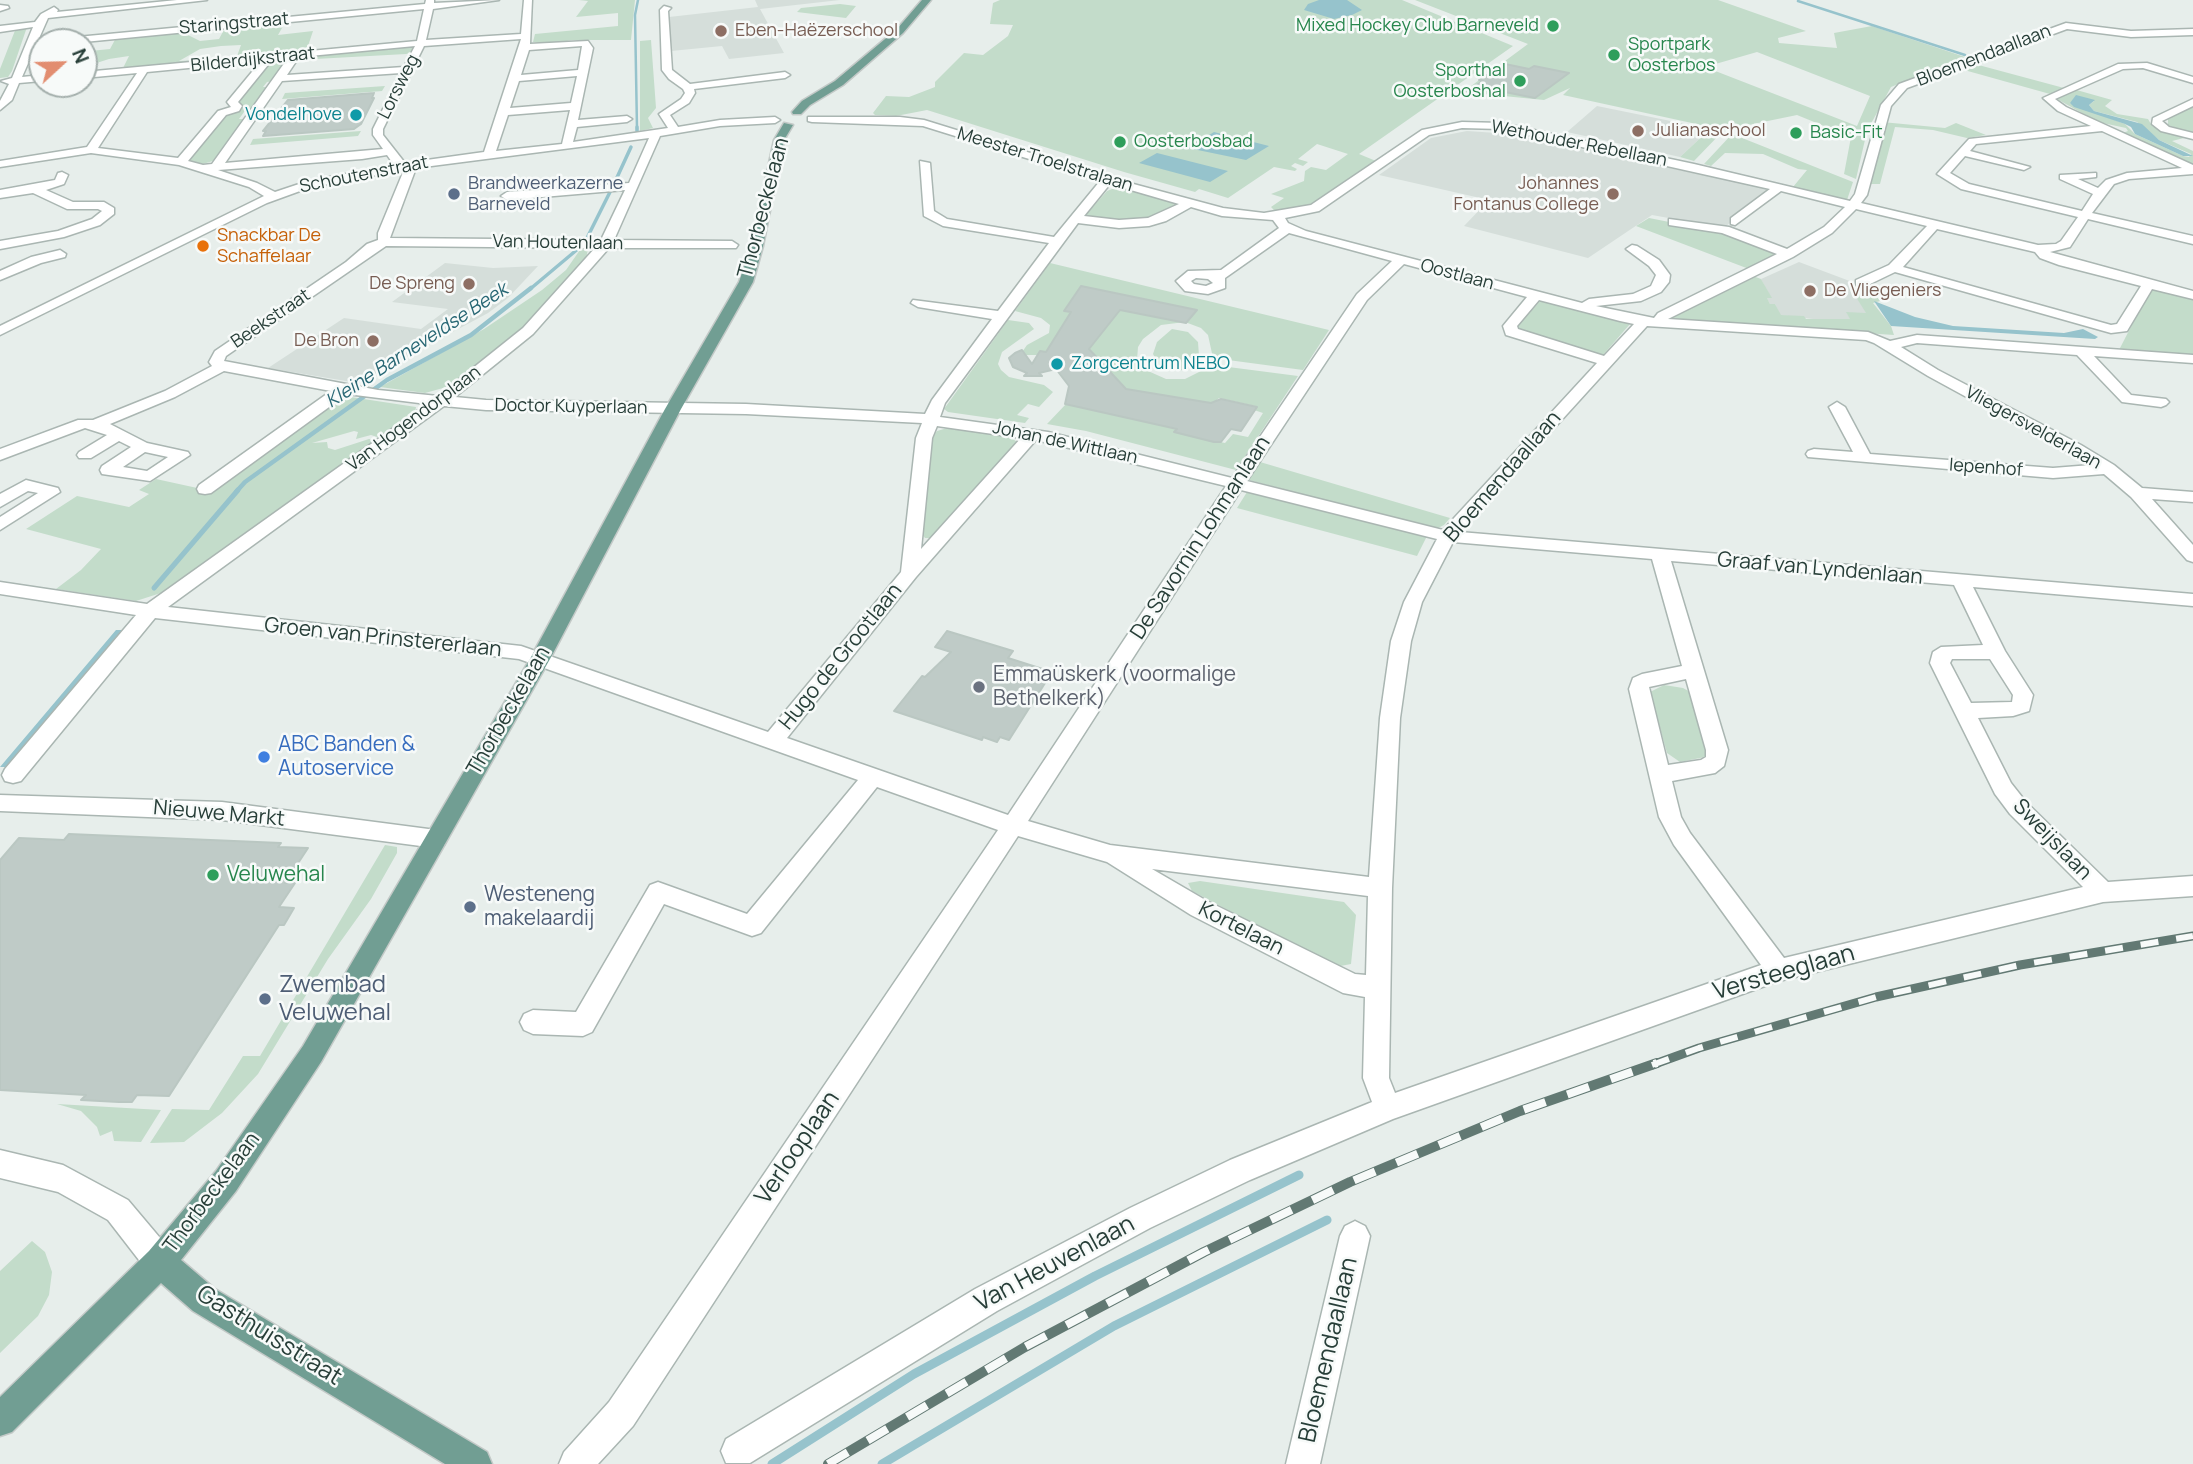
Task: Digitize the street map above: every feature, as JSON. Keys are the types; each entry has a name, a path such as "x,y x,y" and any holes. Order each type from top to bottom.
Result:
{"main road":[{"name":"Thorbeckelaan","path":"0,1420 160,1262 226,1181 312,1054 540,659 673,409 746,282 757,246 779,140 787,119 806,103 839,83 885,43 927,0"},
{"path":"787,119 809,114 812,119"},
{"name":"Gasthuisstraat","path":"160,1262 204,1300 475,1464"}],"street":[{"path":"38,28 41,20 71,0"},
{"path":"0,29 41,20 174,1 203,0"},
{"name":"Staringstraat","path":"98,37 430,3 495,0"},
{"path":"489,155 526,42 528,0"},
{"path":"166,12 174,1"},
{"name":"Lorsweg","path":"406,165 389,151 378,135 378,129 421,43 430,3"},
{"path":"667,8 664,10 667,70 688,87 785,75"},
{"path":"154,31 160,21"},
{"name":"Bloemendaallaan","path":"1388,1108 1376,1078 1380,888 1390,718 1401,641 1413,602 1447,536 1606,361 1650,322 1788,254 1828,230 1853,206 1861,195 1886,105 1903,86 2066,26 2131,34 2193,32"},
{"name":"Bilderdijkstraat","path":"293,59 421,43 585,43 588,48 583,73"},
{"path":"0,107 8,98 28,52"},
{"name":"Bilderdijkstraat","path":"98,74 269,58 415,55"},
{"path":"181,162 222,113 235,109 237,106 232,102 269,58"},
{"path":"215,167 293,59"},
{"path":"2193,80 2144,65 2121,66 2048,98 2062,109 2193,170"},
{"path":"280,78 407,70"},
{"path":"90,150 144,71"},
{"path":"514,78 583,73 567,147"},
{"path":"0,81 28,79"},
{"path":"675,131 664,114 689,96 688,87"},
{"path":"2193,102 2157,120 2157,124 2165,129 2193,136"},
{"path":"503,112 575,106"},
{"path":"572,124 627,119"},
{"name":"Schoutenstraat","path":"0,331 274,196 330,179 406,165 567,147 720,123 787,119"},
{"name":"Meester Troelstralaan","path":"812,119 900,120 924,123 1189,203 1236,215 1277,216"},
{"name":"Wethouder Rebellaan","path":"1277,216 1304,211 1323,203 1417,136 1436,128 1462,125 1514,128 1779,187 2038,249 2045,256 2193,295"},
{"path":"2104,128 1973,141 1942,174 1958,184 2193,240"},
{"name":"Van Hogendorplaan","path":"13,775 150,611 441,401 528,331 606,243 652,147 654,135"},
{"path":"0,164 90,150 181,162 253,185 274,196"},
{"path":"200,169 362,156 389,151"},
{"path":"1961,152 2024,167"},
{"path":"924,163 928,213 943,222 1056,241"},
{"path":"384,242 384,233 406,165"},
{"path":"2038,249 2059,248 2066,244 2109,182 2127,176 2193,170"},
{"path":"0,194 60,182 62,175"},
{"path":"2092,175 2059,175 2100,192"},
{"name":"Hugo de Grootlaan","path":"910,573 924,438 937,403 1056,241 1107,180"},
{"path":"507,196 634,186"},
{"path":"1735,221 1779,187"},
{"path":"0,245 52,236 96,222 109,214 107,207 71,206 34,189"},
{"path":"1075,219 1119,224 1149,222 1189,203"},
{"path":"1216,277 1226,273 1280,232 1289,229 1277,216"},
{"path":"1673,222 1724,230 1788,254"},
{"path":"1861,283 1894,268 1910,254 1934,225"},
{"name":"Oostlaan","path":"1289,229 1577,306 1650,322 1868,336 1890,345"},
{"name":"Van Houtenlaan","path":"384,242 732,246"},
{"name":"Beekstraat","path":"0,455 170,394 222,366 216,362 220,354 351,265 372,247 384,242"},
{"path":"1632,249 1654,262 1672,286"},
{"path":"0,276 36,260 60,254"},
{"name":"De Savornin Lohmanlaan","path":"1013,826 1235,484 1362,297 1401,260"},
{"path":"1894,268 2111,329 2122,328 2149,283"},
{"path":"1577,306 1636,298 1656,289 1672,286 1704,296"},
{"path":"1536,295 1510,326 1511,332 1606,361"},
{"path":"918,303 1001,316"},
{"path":"1890,345 1917,339 2193,359"},
{"name":"Vliegersvelderlaan","path":"1890,345 1933,373 2076,448 2108,469 2137,493 2193,556"},
{"path":"2081,351 2127,400 2161,402"},
{"name":"Doctor Kuyperlaan","path":"222,366 378,395 486,405 673,409"},
{"path":"205,489 347,390"},
{"path":"1836,407 1864,458"},
{"name":"Johan de Wittlaan","path":"673,409 929,419 1033,434 1447,536"},
{"path":"89,424 119,434 142,447"},
{"path":"85,455 119,434"},
{"name":"Hugo de Grootlaan","path":"772,742 910,573 1033,434"},
{"name":"Iepenhof","path":"1814,454 2053,473 2108,469"},
{"path":"0,502 26,485 52,492 0,525"},
{"path":"2137,493 2190,500"},
{"name":"Graaf van Lyndenlaan","path":"1447,536 2193,600"},
{"path":"1659,775 1707,767 1716,760 1717,750 1660,555"},
{"path":"1961,581 1996,652 2023,695 2022,706 2013,709 1965,711"},
{"name":"Groen van Prinstererlaan","path":"0,588 150,611 521,653 1013,826"},
{"name":"Sweijslaan","path":"1996,652 1948,652 1940,657 1940,663 2003,788 2018,808 2103,892"},
{"path":"1692,671 1640,683 1639,689 1670,817 1682,839 1779,970"},
{"path":"533,1022 583,1024 658,892 752,926 873,776"},
{"name":"Nieuwe Markt","path":"0,803 222,811 436,839"},
{"name":"Kortelaan","path":"1013,826 1110,854 1380,888"},
{"name":"Verlooplaan","path":"576,1464 621,1414 1013,826"},
{"name":"Kortelaan","path":"1110,854 1199,908 1352,985 1378,987"},
{"name":"Versteeglaan","path":"1388,1108 1779,970 2103,892 2193,886"},
{"name":"Van Heuvenlaan","path":"738,1451 986,1300 1140,1218 1240,1170 1388,1108"},
{"name":"Gasthuisstraat","path":"0,1164 63,1179 118,1210 160,1262"},
{"name":"Bloemendaallaan","path":"1303,1464 1354,1237"}],"shaded area":[{"name":"Eben-Haëzerschool","path":"755,0 840,0 760,9 784,53 729,59 722,46 671,51 669,17 758,7"},
{"name":"Julianaschool","path":"1597,106 1710,129 1680,157 1567,132"},
{"name":"Johannes Fontanus College","path":"1467,131 1511,134 1768,189 1724,228 1652,215 1588,258 1464,226 1489,200 1379,175 1431,138"},
{"name":"De Vliegeniers","path":"1799,262 1863,286 1852,289 1867,313 1847,313 1851,319 1821,320 1780,315 1775,304 1770,304 1766,297 1771,298 1761,279"},
{"name":"De Bron","path":"445,263 493,268 538,266 508,298 488,313 358,383 268,368 344,318 421,329 448,309 392,302"}],"green space":[{"path":"579,0 635,0 631,40 572,40 551,44 533,42 535,34 618,26 618,13 576,17 588,1"},
{"path":"1000,0 1402,0 1513,46 1359,154 1376,161 1327,196 1311,205 1276,212 1271,207 1284,198 1271,194 1304,181 1305,171 1311,167 1326,170 1348,154 1317,144 1298,159 1308,162 1303,166 1295,163 1291,166 1297,169 1295,171 1274,167 1228,198 1199,189 1195,192 1124,172 927,110 896,116 873,113 886,96 909,97 935,87 935,82 964,53 983,55 1008,36 1013,25 990,24 993,3"},
{"path":"1415,0 1718,0 1806,31 1778,38 1779,43 1837,48 1834,33 1872,26 1965,57 1891,87 1867,131 1856,179 1844,174 1851,137 1797,115 1724,130 1563,95 1570,88 1544,100 1463,92 1528,44","holes":["1757,52 1870,96 1857,126 1705,67"]},
{"path":"840,4 856,6 846,18 797,12 801,8"},
{"path":"286,21 278,35 313,31 306,52 236,59 241,45 221,46 200,49 179,61 198,60 196,63 122,70 129,56 98,63 98,50 110,49 117,36 190,31 188,35 200,41 219,39 226,26"},
{"path":"27,27 12,71 8,77 0,78 0,69 16,28"},
{"path":"651,40 656,108 648,118 653,128 640,131 640,41"},
{"path":"413,47 410,53 406,54 297,60 302,57"},
{"path":"290,59 274,81 267,82 263,87 269,87 252,111 244,112 239,119 246,119 216,160 203,164 185,160 224,114 237,109 235,101 268,61"},
{"path":"1971,63 2064,88 2050,94 1957,68"},
{"path":"385,86 382,91 282,99 285,93"},
{"path":"2073,89 2112,100 2105,106 2117,114 2148,119 2152,126 2188,137 2172,141 2193,151 2193,165 2123,133 2128,131 2126,128 2098,122 2057,99 2059,95","holes":["2094,101 2089,105 2094,111 2137,122 2159,140 2191,154 2189,157 2183,156 2135,134 2125,124 2070,103"]},
{"path":"2193,107 2193,134 2168,125 2168,119"},
{"path":"1882,122 1945,128 1956,123 1986,135 1967,138 1933,130 1895,127 1880,184 1868,184"},
{"path":"1710,129 1722,132 1694,161 1680,157"},
{"path":"361,131 358,136 250,145 253,139"},
{"path":"1732,134 1853,182 1847,200 1793,187 1807,170 1798,169 1763,154 1725,153 1711,166 1704,164"},
{"path":"1117,187 1179,206 1151,219 1121,221 1084,217 1107,191"},
{"path":"1649,218 1725,233 1777,252 1777,255 1749,269 1636,226"},
{"path":"582,247 588,249 586,259 529,322 502,348 454,385 425,393 380,387 484,329 542,290 566,270"},
{"path":"1050,263 1329,330 1303,370 1213,358 1208,335 1201,328 1185,322 1161,325 1143,339 1138,347 1137,360 1148,371 1166,379 1185,379 1213,365 1298,376 1236,470 1086,431 1047,424 1066,404 1187,426 1182,433 1225,443 1233,434 1248,437 1263,413 1254,410 1255,406 1219,398 1211,405 1126,390 1088,347 1074,312 1045,355 1020,355 1027,345 1049,333 1050,325 1041,318 1015,311"},
{"path":"1753,276 1761,279 1772,298 1767,298 1770,304 1775,304 1781,315 1804,316 1806,319 1850,319 1846,312 1866,313 1851,289 1863,286 1872,289 1880,301 1873,303 1891,326 1894,335 1673,320 1673,316"},
{"path":"2152,286 2193,297 2193,355 2119,350"},
{"path":"1542,299 1630,324 1603,355 1515,329"},
{"path":"1008,320 1029,323 1034,329 1002,352 998,364 1001,370 1009,377 1044,385 1053,392 1039,407 1028,404 1017,415 1029,418 1025,423 948,412 944,409"},
{"path":"1172,329 1188,332 1198,342 1199,356 1195,363 1184,370 1171,371 1160,367 1153,354 1157,342"},
{"path":"344,396 416,407 415,412 380,438 371,435 356,439 358,432 354,431 312,443 327,442 328,448 335,450 369,439 379,441 164,592 136,601 56,589 81,570 101,549 26,529 77,496 129,507 149,494 139,490 156,479 211,491"},
{"path":"954,426 1006,434 1017,442 931,538 925,538 921,533 931,439 937,431"},
{"path":"1260,462 1450,518 1436,529 1249,480"},
{"path":"1247,492 1427,536 1417,556 1237,508"},
{"path":"1664,685 1683,688 1692,693 1708,743 1705,757 1680,762 1667,753 1650,692"},
{"path":"385,845 397,847 397,853 371,899 328,959 258,1074 222,1113 184,1142 150,1143 172,1109 209,1110 243,1056 260,1056"},
{"path":"1200,881 1344,902 1356,915 1351,964 1335,967 1192,891 1188,883"},
{"path":"57,1104 161,1110 141,1142 114,1141 112,1131 100,1136 97,1127 81,1111"},
{"path":"32,1241 45,1252 52,1272 49,1295 38,1316 0,1353 0,1271"}],"water":[{"path":"1319,0 1347,0 1362,10 1334,19 1304,10 1308,4"},
{"path":"2076,95 2095,100 2089,105 2094,111 2142,124 2159,140 2193,156 2183,156 2135,134 2131,127 2125,124 2074,107 2070,103"},
{"path":"1214,132 1269,146 1246,160 1188,148"},
{"path":"1157,153 1228,171 1210,182 1139,163"},
{"path":"1874,301 1915,317 1953,326 2064,333 2083,329 2098,337 2095,339 1891,326"},
{"path":"116,630 125,630 11,767 0,767"}],"building":[{"name":"Sporthal Oosterboshal","path":"1505,64 1569,73 1535,98 1475,86 1483,81 1479,80"},
{"name":"Vondelhove","path":"374,93 361,124 354,129 263,136 266,131 263,131 288,100"},
{"name":"Zorgcentrum NEBO","path":"1081,286 1197,310 1186,323 1120,310 1089,349 1126,389 1211,403 1221,399 1257,407 1241,431 1231,429 1221,442 1214,442 1174,432 1177,429 1065,404 1069,386 1056,369 1039,373 1042,376 1024,376 1027,373 1013,367 1009,358 1015,353 1022,350 1032,364 1040,351 1046,352 1071,312 1064,311"},
{"name":"Emmaüskerk (voormalige Bethelkerk)","path":"947,631 1013,651 1008,658 1052,672 1009,740 1000,737 997,742 983,737 982,740 894,711 922,676 925,677 951,652 935,647"},
{"name":"Veluwehal","path":"69,834 281,843 278,847 308,848 285,883 295,883 279,907 294,908 284,925 279,925 169,1096 137,1095 132,1102 119,1102 81,1100 86,1095 0,1090 0,860 19,838 64,840"}],"waterway":[{"name":"Kleine Barneveldse Beek","path":"637,129 635,15 638,0"},
{"path":"1798,1 1965,55"},
{"name":"Kleine Barneveldse Beek","path":"614,184 631,147"},
{"name":"Kleine Barneveldse Beek","path":"587,238 611,190"},
{"name":"Kleine Barneveldse Beek","path":"529,290 579,248"},
{"name":"Kleine Barneveldse Beek","path":"236,492 245,482 387,380 471,335 531,288"},
{"name":"Kleine Barneveldse Beek","path":"154,588 238,490"},
{"path":"772,1464 914,1374 1095,1276 1299,1175"},
{"path":"882,1464 1114,1326 1327,1220"}],"railway":[{"path":"1652,1065 1699,1048 1876,997 2020,965 2193,936"},
{"path":"828,1464 1025,1347 1204,1252 1350,1182 1520,1111 1657,1063"}],"place":[{"name":"Mixed Hockey Club Barneveld","path":"1553,26"},
{"name":"Eben-Haëzerschool","path":"721,31"},
{"name":"Sportpark Oosterbos","path":"1614,55"},
{"name":"Sporthal Oosterboshal","path":"1520,81"},
{"name":"Vondelhove","path":"356,115"},
{"name":"Julianaschool","path":"1638,131"},
{"name":"Basic-Fit","path":"1796,133"},
{"name":"Oosterbosbad","path":"1120,142"},
{"name":"Brandweerkazerne Barneveld","path":"454,194"},
{"name":"Johannes Fontanus College","path":"1613,194"},
{"name":"Snackbar De Schaffelaar","path":"203,246"},
{"name":"De Spreng","path":"469,284"},
{"name":"De Vliegeniers","path":"1810,291"},
{"name":"De Bron","path":"373,341"},
{"name":"Zorgcentrum NEBO","path":"1057,364"},
{"name":"Emmaüskerk (voormalige Bethelkerk)","path":"979,687"},
{"name":"ABC Banden & Autoservice","path":"264,757"},
{"name":"Veluwehal","path":"213,875"},
{"name":"Westeneng makelaardij","path":"470,907"},
{"name":"Zwembad Veluwehal","path":"265,999"}]}
